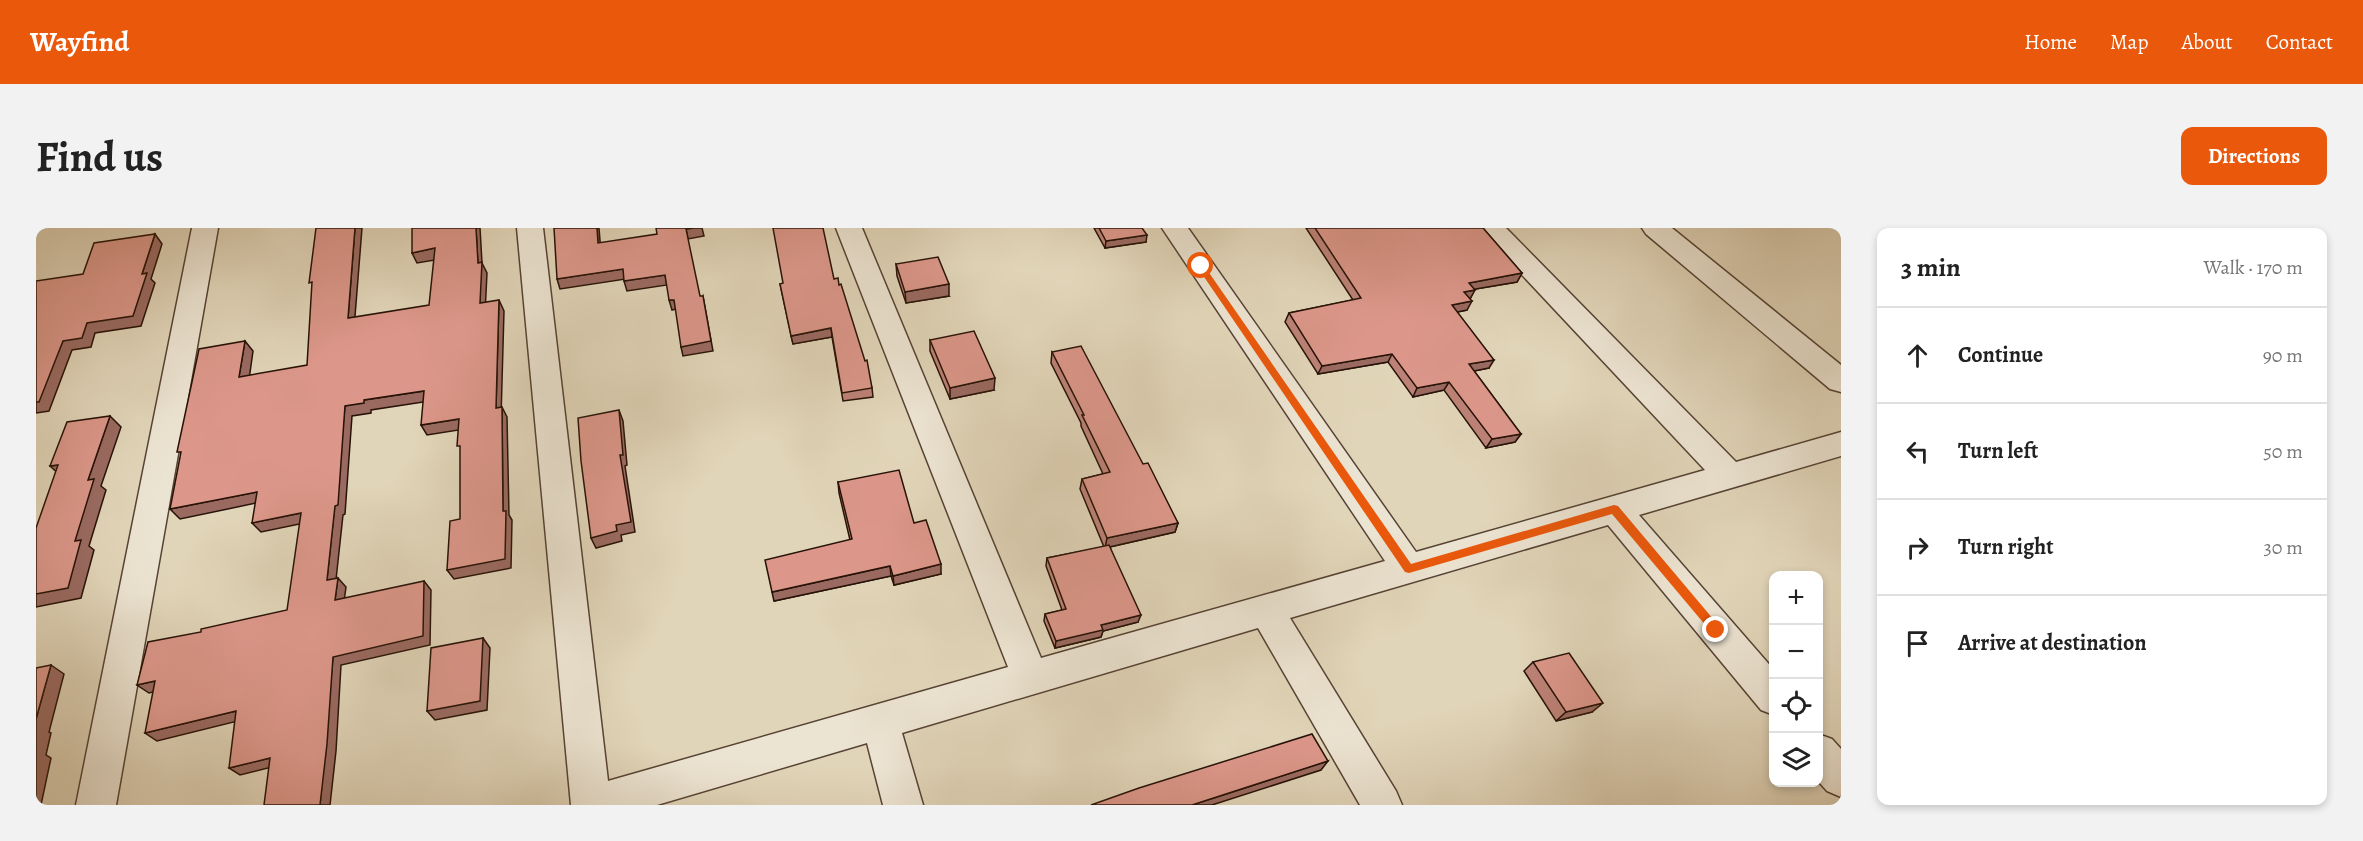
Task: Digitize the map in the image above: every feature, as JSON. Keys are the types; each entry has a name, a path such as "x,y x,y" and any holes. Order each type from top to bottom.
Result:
{"street":[{"path":"96,805 205,228"},
{"path":"530,228 591,805 1841,444"},
{"path":"849,228 1031,678"},
{"path":"1175,228 1409,569"},
{"path":"1491,228 1730,476"},
{"path":"1655,228 1841,381"},
{"path":"1614,509 1769,693"},
{"path":"1266,610 1382,805"},
{"path":"880,722 903,805"},
{"path":"1823,758 1841,778"}],"building":[{"path":"316,228 355,228 348,318 429,305 435,248 412,253 412,228 476,228 478,263 482,262 480,303 499,300 496,408 502,407 503,511 506,511 505,559 447,570 450,521 460,519 460,446 457,446 459,419 421,425 424,391 364,400 364,403 345,406 338,505 335,506 327,580 338,578 335,600 424,581 423,636 333,657 320,805 264,805 270,758 229,768 236,711 145,733 155,681 137,685 148,642 201,632 201,629 287,610 301,513 252,523 257,492 170,509 181,452 177,452 199,349 245,341 239,377 307,365 312,282 309,283"},
{"path":"554,228 597,228 598,243 657,234 656,228 694,228 686,229 700,296 703,296 711,341 681,347 674,300 669,300 665,275 624,281 623,269 557,279"},
{"path":"773,228 823,228 834,279 838,278 839,285 841,284 865,361 867,360 872,388 842,393 831,328 791,336 780,284 783,283"},
{"path":"1099,228 1142,228 1147,235 1106,241"},
{"path":"1315,228 1483,228 1522,273 1469,283 1475,290 1464,292 1472,301 1452,305 1494,360 1469,364 1521,434 1492,439 1449,382 1417,388 1392,354 1322,366 1289,313 1361,298"},
{"path":"155,234 142,274 147,273 133,316 87,323 82,338 63,341 39,402 36,402 36,281 83,274 94,243"},
{"path":"938,257 949,284 905,292 896,264"},
{"path":"974,331 995,378 950,388 930,340"},
{"path":"1081,346 1143,464 1148,463 1178,523 1107,538 1082,479 1110,472 1052,352"},
{"path":"619,410 623,455 620,455 631,522 616,525 617,531 591,538 578,418"},
{"path":"110,416 88,480 94,479 75,541 81,540 68,588 36,594 36,528 58,465 50,466 67,422"},
{"path":"899,470 914,523 926,520 941,564 893,576 890,566 772,592 765,560 852,539 838,482"},
{"path":"1109,545 1141,615 1101,625 1103,630 1056,641 1045,614 1066,609 1047,558"},
{"path":"483,638 480,701 427,711 431,648"},
{"path":"1569,653 1603,703 1566,712 1533,662"},
{"path":"51,665 36,719 36,668"},
{"path":"1312,734 1328,761 1192,805 1091,805 1139,788"}],"route":[{"path":"1201,266 1409,569 1614,509 1716,630"}]}
